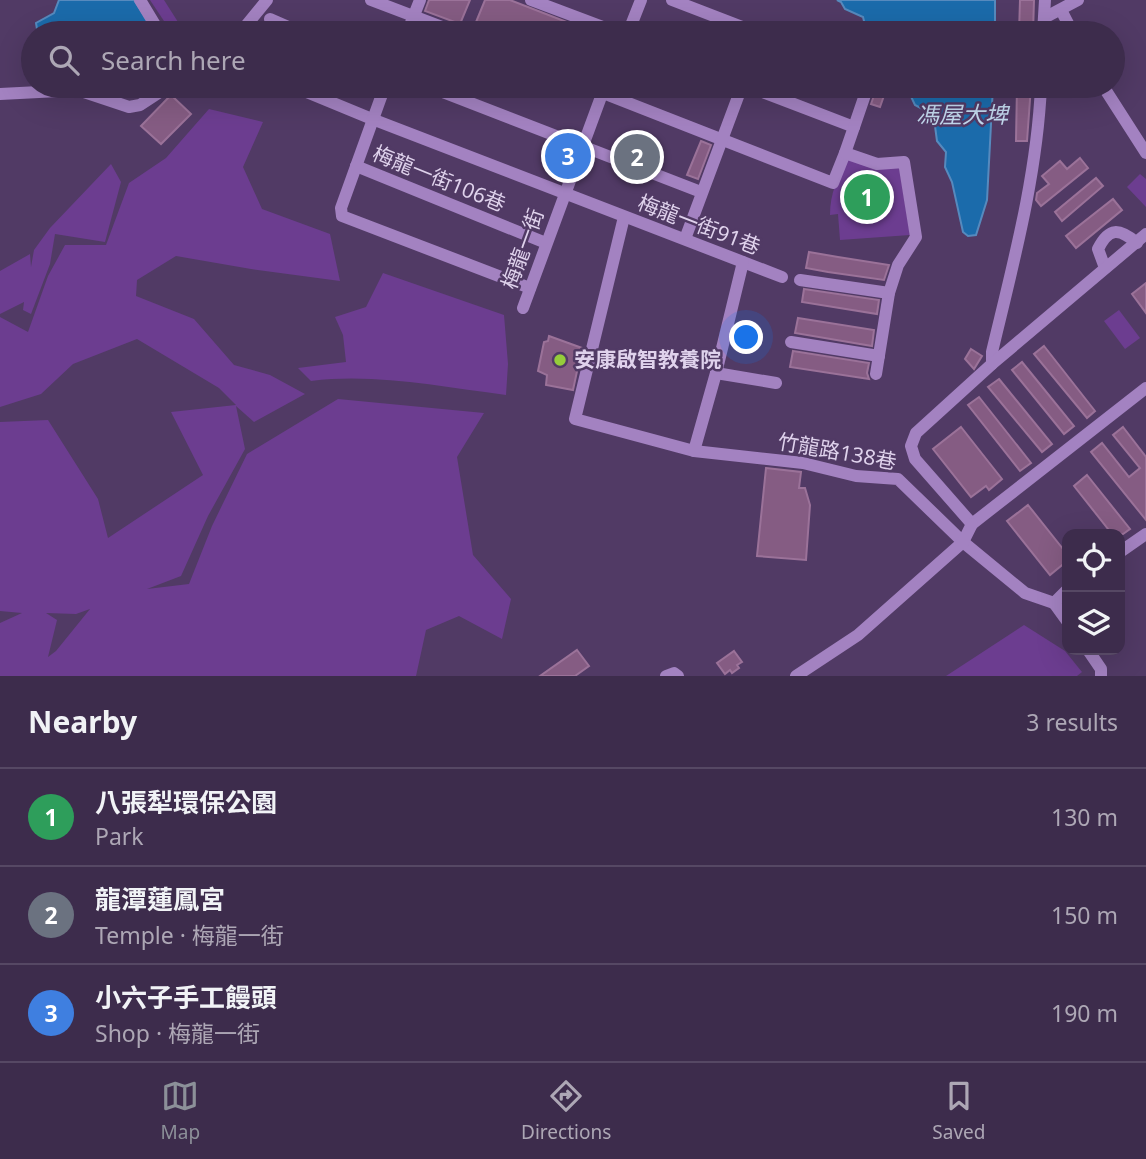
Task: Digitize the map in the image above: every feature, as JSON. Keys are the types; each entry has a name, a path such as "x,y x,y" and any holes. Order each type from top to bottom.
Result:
{"street":[{"path":"140,0 153,21"},
{"path":"250,21 267,0"},
{"path":"371,0 429,21"},
{"path":"412,21 420,0"},
{"path":"531,0 587,21"},
{"path":"633,21 641,0"},
{"path":"672,0 727,21"},
{"path":"1044,21 1045,0"},
{"path":"1044,18 1078,0"},
{"path":"1061,10 1067,21"},
{"path":"270,19 275,21"},
{"path":"0,94 21,93"},
{"path":"102,98 129,107 140,105 151,98"},
{"name":"梅龍一街91巷","path":"321,98 782,277"},
{"path":"380,98 341,208 342,216 530,288"},
{"path":"458,98 701,192"},
{"name":"梅龍一街","path":"523,308 601,98"},
{"path":"625,98 833,183 864,98"},
{"path":"685,239 736,98"},
{"path":"779,98 855,127"},
{"path":"992,364 992,352 1024,215 1039,128 1040,98"},
{"path":"1111,98 1146,153"},
{"path":"845,153 877,164 904,162 916,237 898,265 890,292 876,374"},
{"name":"梅龍一街106巷","path":"356,166 546,243"},
{"name":"竹龍路138巷","path":"624,217 575,419 694,451 803,463 856,476 898,479 963,542 1024,593 1054,603"},
{"path":"1105,268 1098,249 1104,237 1115,232 1141,239"},
{"path":"972,524 915,459 911,446 916,433 992,364 1141,239"},
{"path":"694,451 743,262"},
{"path":"800,280 890,292"},
{"path":"791,342 879,356"},
{"path":"716,373 776,383"},
{"path":"796,676 858,635 963,542 972,524 1146,388"},
{"path":"1125,549 1146,534"},
{"path":"1062,614 1054,603 1065,592"},
{"path":"1091,655 1101,669 1101,676"},
{"path":"666,676 674,673 678,676"}],"shaded area":[{"path":"150,0 164,0 177,21 164,21"},
{"path":"209,109 263,122 243,167 262,209 330,234 340,281 176,256 137,280 136,296 194,319 234,365 270,375 305,394 254,422 236,406 245,449 208,516 181,576 147,589 189,584 212,526 247,454 338,399 484,413 457,457 473,555 511,599 502,639 459,616 426,630 416,676 0,676 0,623 22,613 0,611 0,422 48,420 98,499 108,538 203,475 171,412 236,405 219,388 137,339 73,364 41,394 0,407 0,317 28,332 48,276 65,245 106,245 129,183 166,158","holes":["90,609 48,657 57,620 46,613 76,614"]},
{"path":"847,158 899,166 910,235 840,240 838,214 830,215 830,207 835,185"},
{"path":"111,164 121,182 105,242 55,234 50,264 31,314 23,310 24,302 0,314 0,271 30,254 31,267 34,250 50,228"},
{"path":"1140,174 1146,179 1146,207 1127,187"},
{"path":"383,273 504,315 508,364 506,395 384,380 311,381 298,368 346,362 343,335 335,317 366,307"},
{"path":"1119,310 1140,338 1125,349 1104,321"},
{"path":"1024,625 1062,649 1062,655 1068,655 1082,672 1077,676 946,676"}],"water":[{"path":"59,0 134,0 148,21 40,21 54,13"},
{"path":"837,0 995,0 995,21 864,21 863,17 845,9"},
{"name":"馮屋大埤","path":"912,98 992,98 987,200 976,235 968,236 963,232 952,182 945,167 946,152 937,141 935,126 928,112 915,105"}],"building":[{"path":"429,0 470,0 461,21 452,21 425,11"},
{"path":"485,0 510,0 564,21 476,21"},
{"path":"1020,0 1034,0 1033,21 1019,21"},
{"path":"168,98 174,98 191,114 161,144 141,126"},
{"path":"873,98 883,98 880,107 871,104"},
{"path":"1017,98 1030,98 1027,141 1016,141"},
{"path":"701,141 711,145 698,179 687,175"},
{"path":"1080,158 1088,168 1041,206 1036,200 1037,193 1049,184 1042,176 1060,161 1067,169"},
{"path":"1096,178 1103,186 1062,221 1055,212"},
{"path":"1113,199 1122,210 1076,248 1066,236"},
{"path":"809,252 889,265 884,280 828,272 806,268"},
{"path":"1146,283 1146,313 1132,294"},
{"path":"804,289 879,300 877,314 802,302"},
{"path":"798,318 874,330 872,346 795,333"},
{"name":"安康啟智教養院","path":"549,336 582,348 573,390 546,385 547,375 538,371 544,342 548,341"},
{"path":"1044,346 1095,411 1087,418 1034,354"},
{"path":"971,349 982,356 974,369 965,359"},
{"path":"793,351 869,363 869,379 790,367"},
{"path":"1022,362 1074,426 1064,434 1012,370"},
{"path":"999,379 1052,444 1042,452 988,387"},
{"path":"979,397 1031,463 1020,471 968,405"},
{"path":"961,427 1002,479 989,490 986,486 971,497 933,449"},
{"path":"1123,427 1146,457 1146,520 1091,452 1102,443 1129,477 1140,468 1113,435"},
{"path":"766,468 801,472 799,488 805,488 810,505 806,560 757,556"},
{"path":"1087,475 1130,529 1125,533 1125,529 1108,529 1074,486"},
{"path":"1028,505 1062,548 1062,565 1050,575 1007,521"},
{"path":"577,650 589,666 575,676 540,676"},
{"path":"734,651 742,662 732,673 730,670 725,674 717,663"}],"place":[{"name":"小六子手工饅頭","path":"568,156"},
{"name":"龍潭蓮鳳宮","path":"637,157"},
{"name":"八張犁環保公園","path":"867,197"},
{"name":"安康啟智教養院","path":"560,360"}]}
